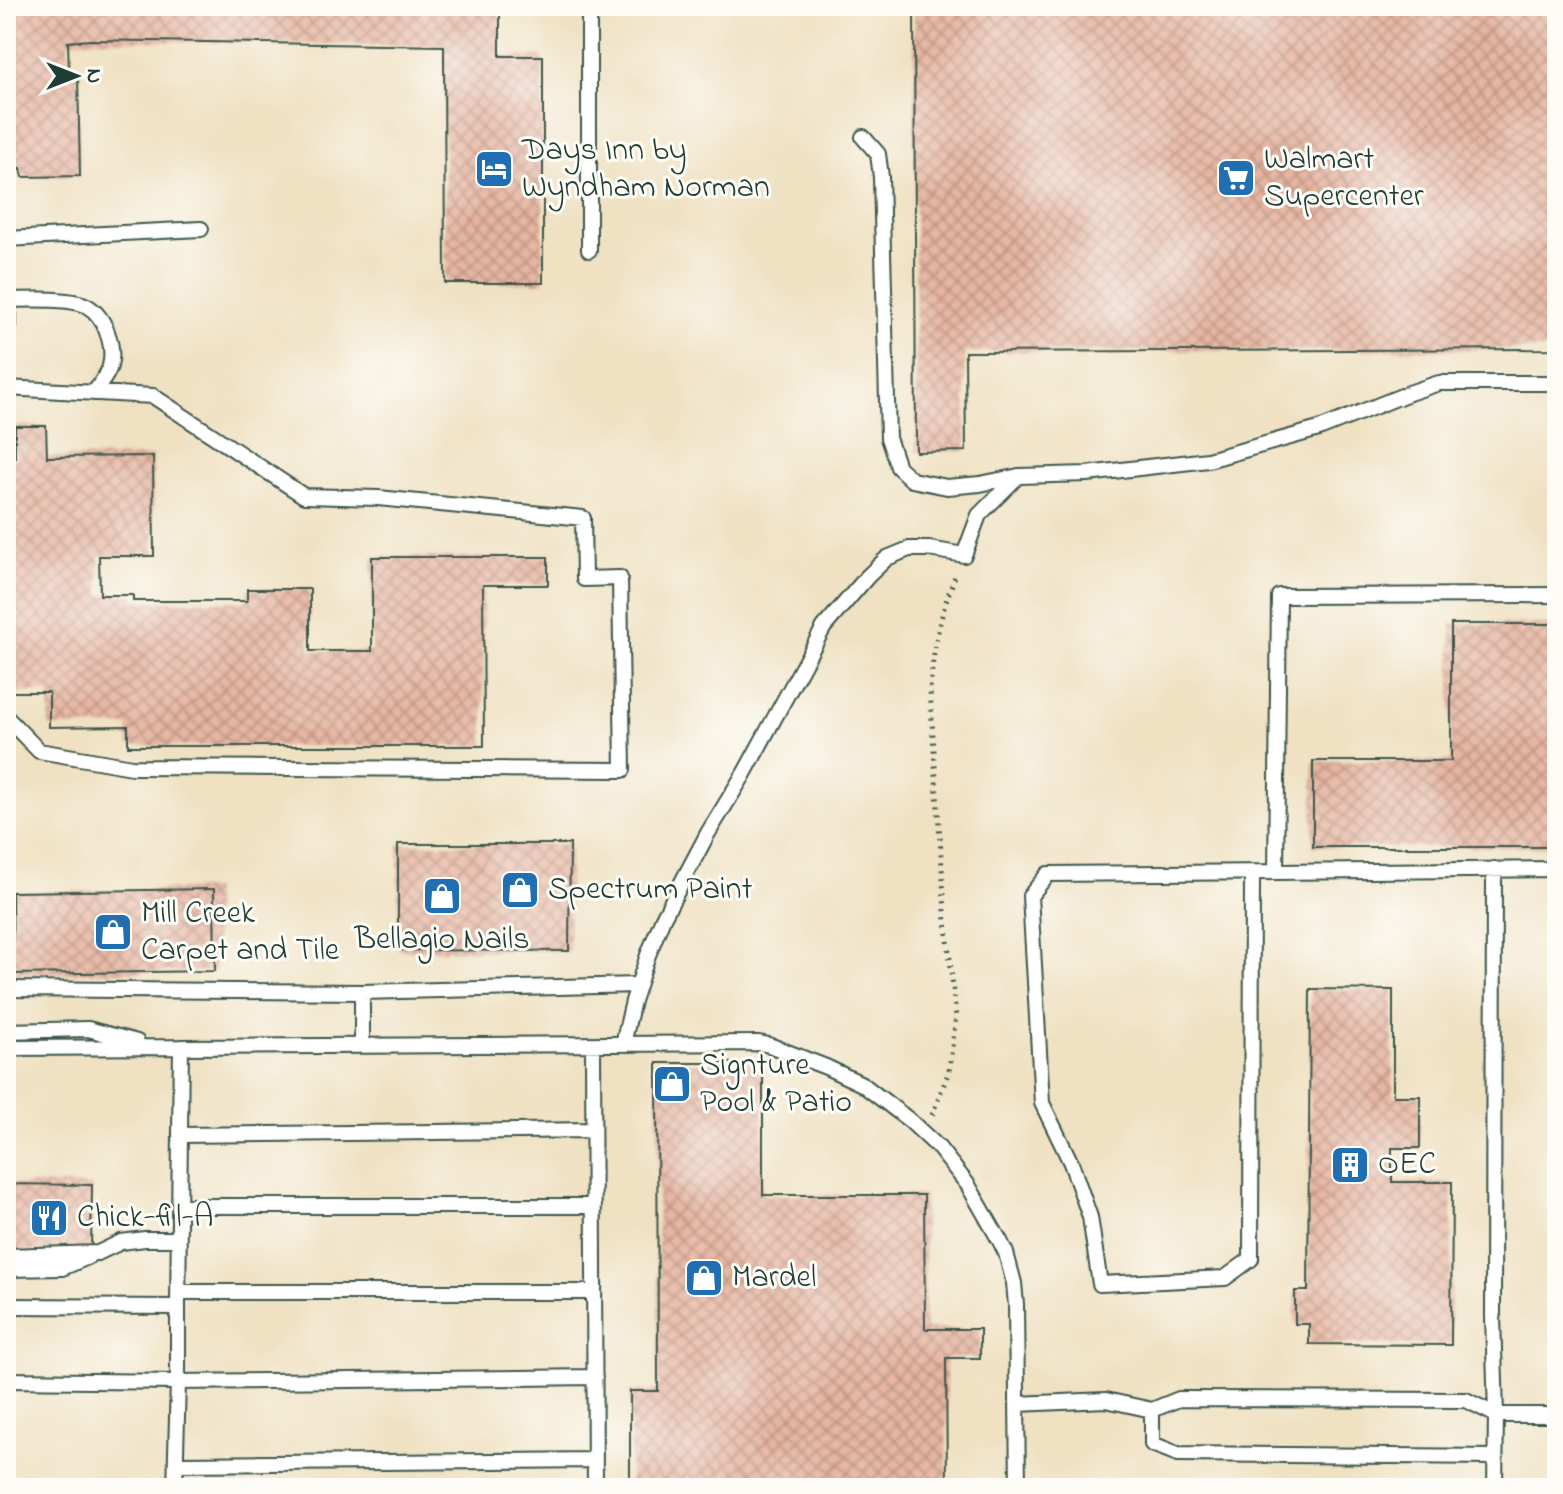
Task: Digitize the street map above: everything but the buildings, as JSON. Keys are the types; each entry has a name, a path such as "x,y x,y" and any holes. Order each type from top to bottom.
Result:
{"lane":[{"path":"589,6 589,250"},
{"path":"863,137 878,154 881,177 888,438 898,467 912,480 947,487 1019,476 1087,474 1208,460 1319,429 1439,383 1557,383"},
{"path":"6,239 201,229"},
{"path":"6,300 62,301 86,305 102,318 110,340 110,366 94,393"},
{"path":"6,388 153,396 304,496 378,498 583,518 584,579 620,578 623,770 132,767 39,751 6,717"},
{"path":"623,1044 648,955 670,906 824,627 887,558 909,549 964,555 979,515 1019,476"},
{"path":"1276,872 1279,596 1557,595"},
{"path":"1494,869 1495,1488"},
{"path":"1252,872 1251,1259 1225,1278 1100,1284 1090,1217 1071,1163 1042,1103 1030,896 1048,874 1557,869"},
{"path":"6,989 362,992 638,985"},
{"path":"362,992 362,1046"},
{"path":"6,1031 88,1029 157,1047"},
{"path":"6,1048 759,1043 826,1067 862,1084 938,1147 968,1185 1006,1253 1016,1305 1018,1488"},
{"path":"593,1045 595,1488"},
{"path":"175,1488 181,1047"},
{"path":"180,1135 593,1130"},
{"path":"179,1206 594,1206"},
{"path":"6,1269 62,1268 121,1242 179,1239"},
{"path":"6,1256 98,1253"},
{"path":"6,1306 178,1299 594,1292"},
{"path":"6,1380 178,1382 595,1377"},
{"path":"1017,1404 1106,1400 1152,1410 1179,1399 1466,1400 1496,1415 1557,1415"},
{"path":"1152,1410 1152,1444 1178,1454 1495,1457"},
{"path":"176,1464 595,1460"}],"path":[{"path":"924,1133 949,1071 956,1016 945,912 930,691 932,661 938,623 964,555"}],"place":[{"name":"Days Inn by Wyndham Norman","path":"494,169"},
{"name":"Walmart Supercenter","path":"1236,178"},
{"name":"Spectrum Paint","path":"520,890"},
{"name":"Bellagio Nails","path":"442,896"},
{"name":"Mill Creek Carpet and Tile","path":"113,932"},
{"name":"Signture Pool & Patio","path":"672,1084"},
{"name":"OEC","path":"1350,1165"},
{"name":"Chick-fil-A","path":"49,1218"},
{"name":"Mardel","path":"704,1278"}]}
